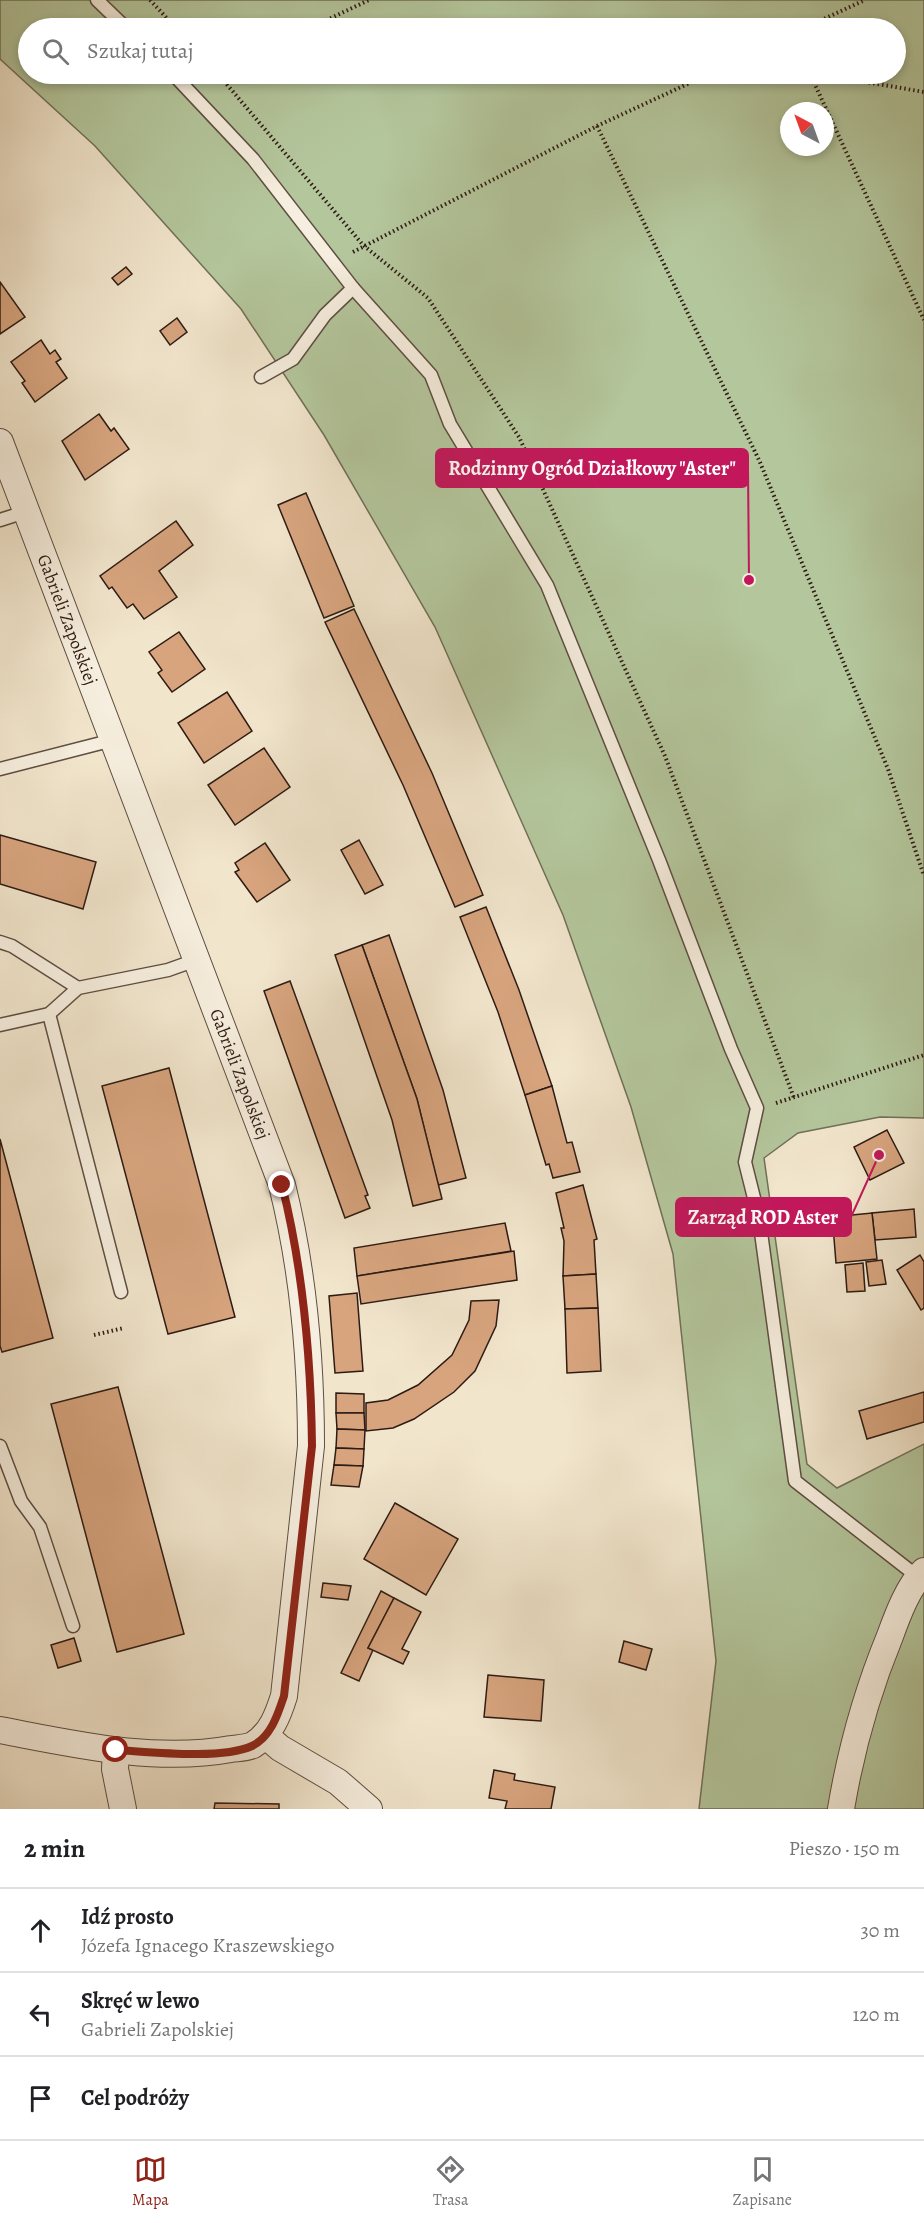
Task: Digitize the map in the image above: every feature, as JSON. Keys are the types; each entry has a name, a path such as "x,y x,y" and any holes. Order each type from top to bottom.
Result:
{"street":[{"name":"Gabrieli Zapolskiej","path":"0,442 282,1185 297,1244 312,1446 284,1696 278,1717 265,1735"},
{"path":"841,1809 848,1766 869,1688 897,1619 921,1574"},
{"path":"0,1730 116,1750 206,1754 251,1746 265,1735 280,1748 338,1782 369,1809"},
{"path":"116,1750 115,1769 123,1809"}],"lane":[{"path":"97,0 116,18"},
{"path":"182,84 253,159 353,288 431,375 450,424 547,585 659,860 731,1049 757,1108 745,1162 759,1218 795,1481 921,1574"},
{"path":"261,377 293,359 325,315 353,288"},
{"path":"0,520 28,511"},
{"path":"0,769 113,740"},
{"path":"0,942 12,946 78,988"},
{"path":"0,1025 49,1014 78,988 168,970 196,960"},
{"path":"49,1014 121,1292"},
{"path":"0,1446 21,1501 40,1527 73,1626"}],"path":[{"path":"150,0 167,18"},
{"path":"331,18 369,0"},
{"path":"826,18 865,0"},
{"path":"334,264 363,245 597,126 687,84"},
{"path":"815,84 924,320"},
{"path":"878,84 924,92"},
{"path":"597,126 759,460 888,769 924,876"},
{"path":"757,1108 924,1055"},
{"path":"94,1335 124,1328"}],"green space":[{"path":"0,0 924,0 924,1118 880,1117 798,1133 764,1158 807,1464 837,1488 924,1444 924,1809 699,1809 716,1661 673,1254 631,1107 563,915 435,627 324,435 241,309 95,146 27,84 906,84 906,18 18,18 18,75 0,59"}],"building":[{"path":"126,267 132,274 118,285 112,278"},
{"path":"0,282 25,317 0,334"},
{"path":"177,318 187,332 170,345 160,331"},
{"path":"41,340 50,354 55,350 61,359 56,362 67,378 35,402 22,383 25,381 11,362"},
{"path":"99,414 111,431 114,428 129,449 85,480 62,441"},
{"path":"306,493 354,606 324,618 278,505"},
{"path":"176,521 193,545 159,571 177,597 144,619 133,604 127,608 112,587 109,589 100,576"},
{"path":"354,609 432,773 483,895 455,907 403,785 325,622"},
{"path":"179,632 205,669 172,692 158,673 162,670 149,652"},
{"path":"227,692 252,731 204,763 178,723"},
{"path":"264,748 290,787 235,825 208,785"},
{"path":"0,835 96,862 83,909 0,884"},
{"path":"359,840 383,885 365,894 341,850"},
{"path":"265,843 290,880 257,902 235,872 239,870 235,863"},
{"path":"486,907 519,990 552,1086 525,1095 498,1012 460,917"},
{"path":"389,935 443,1090 466,1178 438,1185 417,1099 362,945"},
{"path":"362,945 417,1099 442,1199 413,1206 392,1120 335,955"},
{"path":"290,981 368,1195 365,1196 370,1208 345,1218 264,991"},
{"path":"169,1068 235,1317 168,1334 102,1086"},
{"path":"552,1086 567,1143 572,1142 580,1172 553,1178 549,1164 546,1165 525,1095"},
{"path":"887,1130 904,1163 870,1180 854,1147"},
{"path":"0,1139 53,1338 2,1352 0,1346"},
{"path":"583,1185 597,1239 594,1240 596,1274 563,1276 564,1241 561,1228 564,1228 556,1193"},
{"path":"914,1209 916,1237 875,1240 872,1213"},
{"path":"872,1213 877,1259 836,1263 833,1226 843,1225 842,1216"},
{"path":"505,1223 511,1251 357,1276 354,1248"},
{"path":"514,1251 517,1280 361,1304 357,1276"},
{"path":"920,1255 924,1262 924,1308 921,1310 897,1270"},
{"path":"882,1260 886,1284 869,1286 866,1262"},
{"path":"863,1263 865,1291 847,1292 845,1265"},
{"path":"596,1274 598,1308 565,1309 563,1276"},
{"path":"357,1293 363,1371 335,1373 329,1296"},
{"path":"499,1300 496,1326 475,1371 454,1392 414,1419 393,1428 366,1431 366,1403 388,1400 418,1385 452,1355 469,1320 471,1301"},
{"path":"598,1308 601,1371 567,1373 565,1309"},
{"path":"118,1387 184,1634 117,1652 51,1404"},
{"path":"924,1392 924,1422 867,1439 859,1411"},
{"path":"336,1393 364,1394 364,1413 336,1413"},
{"path":"336,1413 364,1413 365,1430 337,1429"},
{"path":"337,1429 365,1430 364,1449 336,1448"},
{"path":"336,1448 364,1449 363,1466 334,1465"},
{"path":"334,1465 363,1466 359,1487 331,1485"},
{"path":"395,1503 458,1539 426,1595 364,1559"},
{"path":"323,1583 351,1586 348,1600 321,1597"},
{"path":"381,1591 394,1598 368,1648 373,1650 359,1681 341,1673"},
{"path":"394,1598 421,1612 402,1649 409,1652 403,1664 368,1648"},
{"path":"74,1638 81,1661 58,1668 51,1645"},
{"path":"624,1641 652,1649 646,1670 619,1662"},
{"path":"488,1675 544,1680 541,1721 484,1717"},
{"path":"494,1770 515,1774 514,1780 555,1787 551,1809 505,1809 507,1801 489,1798"},
{"path":"215,1803 279,1804 279,1809 214,1809"}],"place":[{"name":"Rodzinny Ogród Działkowy \"Aster\"","path":"749,580"},
{"name":"Zarząd ROD Aster","path":"879,1155"}],"route":[{"path":"116,1750 206,1754 251,1746 265,1735 278,1717 284,1696 312,1446 311,1408 297,1244 282,1185"}]}
